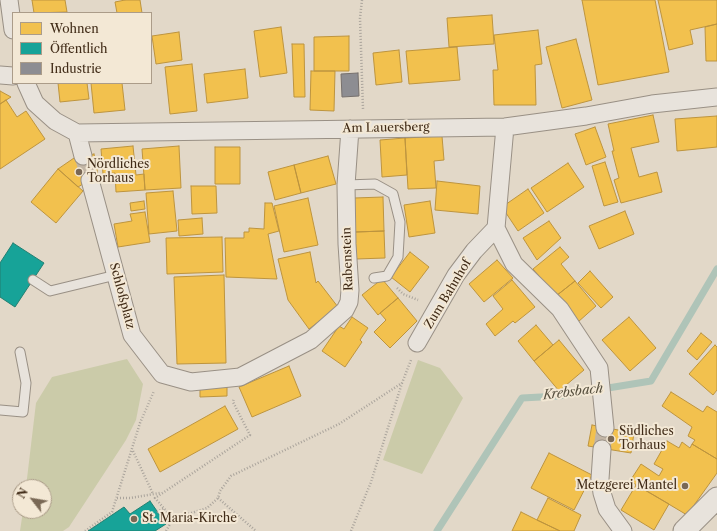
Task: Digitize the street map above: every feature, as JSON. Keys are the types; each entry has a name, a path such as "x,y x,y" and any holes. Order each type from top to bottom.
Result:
{"street":[{"path":"9,0 12,22"},
{"path":"0,75 12,76"},
{"name":"Am Lauersberg","path":"26,84 35,103 55,121 77,133 505,127 586,116 652,104 717,98"},
{"path":"505,127 496,228 514,264 560,310 599,368 606,428"},
{"name":"Rabenstein","path":"240,377 311,340 345,310 349,302 350,290 347,244 346,185 350,129"},
{"path":"77,133 83,156"},
{"name":"Schloßplatz","path":"90,180 132,335 162,374"},
{"name":"Zum Bahnhof","path":"417,343 456,275 474,250 496,228"},
{"path":"162,374 191,382 240,377"},
{"path":"602,448 600,479 602,494 607,509 623,531"},
{"path":"684,531 717,498"}],"lane":[{"path":"346,185 375,184 394,194 400,222 398,257 387,276 374,278"},
{"path":"33,280 50,291 116,275"},
{"path":"0,410 23,412 26,383 20,352"}],"path":[{"path":"362,0 360,18 363,108"},
{"path":"351,531 371,482 402,382 417,343"},
{"path":"85,531 112,512 133,450 140,423 162,374"},
{"path":"173,519 155,498 160,493 250,436 233,402 240,377"},
{"path":"166,531 173,519 207,508 218,498 220,491 231,476 339,424 402,382"},
{"path":"133,450 153,494"},
{"path":"117,498 160,493"},
{"path":"218,498 256,531"},
{"path":"157,512 165,508"}],"green space":[{"path":"127,359 143,384 136,420 126,440 69,527 63,531 20,531 22,519 52,519 52,479 27,479 36,403 52,377"},
{"path":"418,360 440,368 463,398 422,474 383,460"}],"building: Wohnen":[{"path":"32,0 65,0 67,12 34,12"},
{"path":"140,0 142,12 117,12 115,2"},
{"path":"582,0 655,0 669,72 598,85"},
{"path":"658,0 717,0 717,24 690,30 693,44 669,50"},
{"path":"492,15 494,44 449,47 447,18"},
{"path":"717,24 717,61 706,61 705,27"},
{"path":"281,27 287,73 260,77 254,31"},
{"path":"538,30 542,64 535,65 536,105 494,105 493,70 498,70 494,35"},
{"path":"179,32 182,60 156,64 152,36"},
{"path":"349,36 349,71 314,71 314,37"},
{"path":"576,39 592,100 562,108 546,47"},
{"path":"292,44 304,44 305,97 294,97"},
{"path":"457,47 460,80 409,84 406,51"},
{"path":"399,50 402,82 376,85 373,53"},
{"path":"192,64 197,111 170,114 165,67"},
{"path":"245,69 248,98 207,103 204,74"},
{"path":"311,71 335,71 334,111 310,110"},
{"path":"58,84 87,84 89,99 60,102"},
{"path":"91,84 122,84 125,110 94,113"},
{"path":"0,91 11,97 0,104"},
{"path":"6,100 17,117 26,111 45,139 0,169 0,104"},
{"path":"653,115 659,142 631,148 639,177 657,172 662,192 621,203 614,180 619,178 612,151 614,151 608,124"},
{"path":"717,116 717,147 677,151 675,119"},
{"path":"595,127 606,157 586,165 575,134"},
{"path":"442,136 444,160 434,161 436,188 408,189 405,138"},
{"path":"405,138 407,175 382,177 380,140"},
{"path":"133,146 136,175 144,174 145,190 116,192 115,173 103,174 101,149"},
{"path":"179,146 181,188 145,190 142,149"},
{"path":"215,147 240,147 240,184 215,184"},
{"name":"Nördliches Torhaus","path":"94,154 98,175 78,187 58,169 74,158"},
{"path":"328,156 336,184 301,193 294,165"},
{"path":"605,162 618,202 604,206 592,166"},
{"path":"568,163 584,187 547,212 531,188"},
{"path":"294,165 301,193 275,200 268,172"},
{"path":"58,169 83,191 56,223 31,202"},
{"path":"437,181 480,186 478,214 435,210"},
{"path":"191,186 216,186 217,213 192,214"},
{"path":"528,189 544,213 518,231 502,207"},
{"path":"173,191 177,231 149,234 146,193"},
{"path":"383,197 384,231 355,232 354,198"},
{"path":"308,198 318,245 284,252 274,206"},
{"path":"144,201 145,209 131,211 130,203"},
{"path":"430,201 435,233 409,237 404,205"},
{"path":"265,203 272,203 279,231 268,234 277,279 226,277 225,238 244,238 244,232 249,232 249,228 264,229"},
{"path":"625,211 634,234 599,249 589,226"},
{"path":"145,212 150,242 118,247 114,224 132,221 130,214"},
{"path":"202,218 203,234 179,236 178,220"},
{"path":"549,221 561,238 537,260 523,238"},
{"path":"384,231 385,258 356,259 355,232"},
{"path":"222,237 223,272 167,274 166,238"},
{"path":"560,247 569,257 561,264 575,281 556,296 533,269"},
{"path":"310,252 316,283 318,281 338,307 309,329 288,300 278,259"},
{"path":"410,252 429,267 410,292 391,277"},
{"path":"497,260 513,278 484,302 469,284"},
{"path":"590,271 613,297 601,308 578,283"},
{"path":"224,275 226,363 177,364 174,277"},
{"path":"382,279 398,298 378,315 362,295"},
{"path":"512,280 535,307 515,323 513,321 495,336 486,324 503,309 493,296"},
{"path":"575,281 596,306 578,322 556,296"},
{"path":"398,298 417,321 390,348 374,332 386,320 380,313"},
{"path":"352,317 368,328 360,340 362,342 345,367 322,351 339,326 344,329"},
{"path":"629,317 656,348 630,371 602,340"},
{"path":"536,325 553,345 534,361 518,341"},
{"path":"701,333 712,342 697,360 687,351"},
{"path":"559,340 584,370 559,391 534,361"},
{"path":"715,345 717,347 717,390 713,395 689,374"},
{"path":"289,366 301,396 252,417 239,387"},
{"path":"227,381 227,396 200,397 200,382"},
{"path":"671,392 703,412 707,406 717,412 717,459 692,444 695,440 688,436 692,427 662,406"},
{"path":"225,406 238,429 160,472 148,449"},
{"name":"Südliches Torhaus","path":"592,425 634,433 631,453 588,446"},
{"path":"667,441 679,448 682,442 690,448 692,444 717,459 717,473 687,515 630,481 641,464 659,476 663,469 654,464"},
{"path":"549,453 592,475 574,510 531,488"},
{"path":"636,485 669,504 654,530 621,510"},
{"path":"548,498 581,515 574,531 560,531 537,520"},
{"path":"521,512 537,520 560,531 512,531"}],"building: Öffentlich":[{"path":"13,243 44,263 15,307 0,297 0,263"},
{"name":"St. Maria-Kirche","path":"150,501 166,524 155,531 88,531 124,507 130,514"}],"building: Industrie":[{"path":"358,73 359,96 342,97 341,74"}],"waterway":[{"name":"Krebsbach","path":"437,531 522,398 559,396 651,381 717,269"}],"tunnel":[{"path":"83,156 90,180"},
{"path":"602,449 605,428"}],"place":[{"name":"Nördliches Torhaus","path":"79,172"},
{"name":"Südliches Torhaus","path":"611,439"},
{"name":"Metzgerei Mantel","path":"685,486"},
{"name":"St. Maria-Kirche","path":"134,519"}]}
